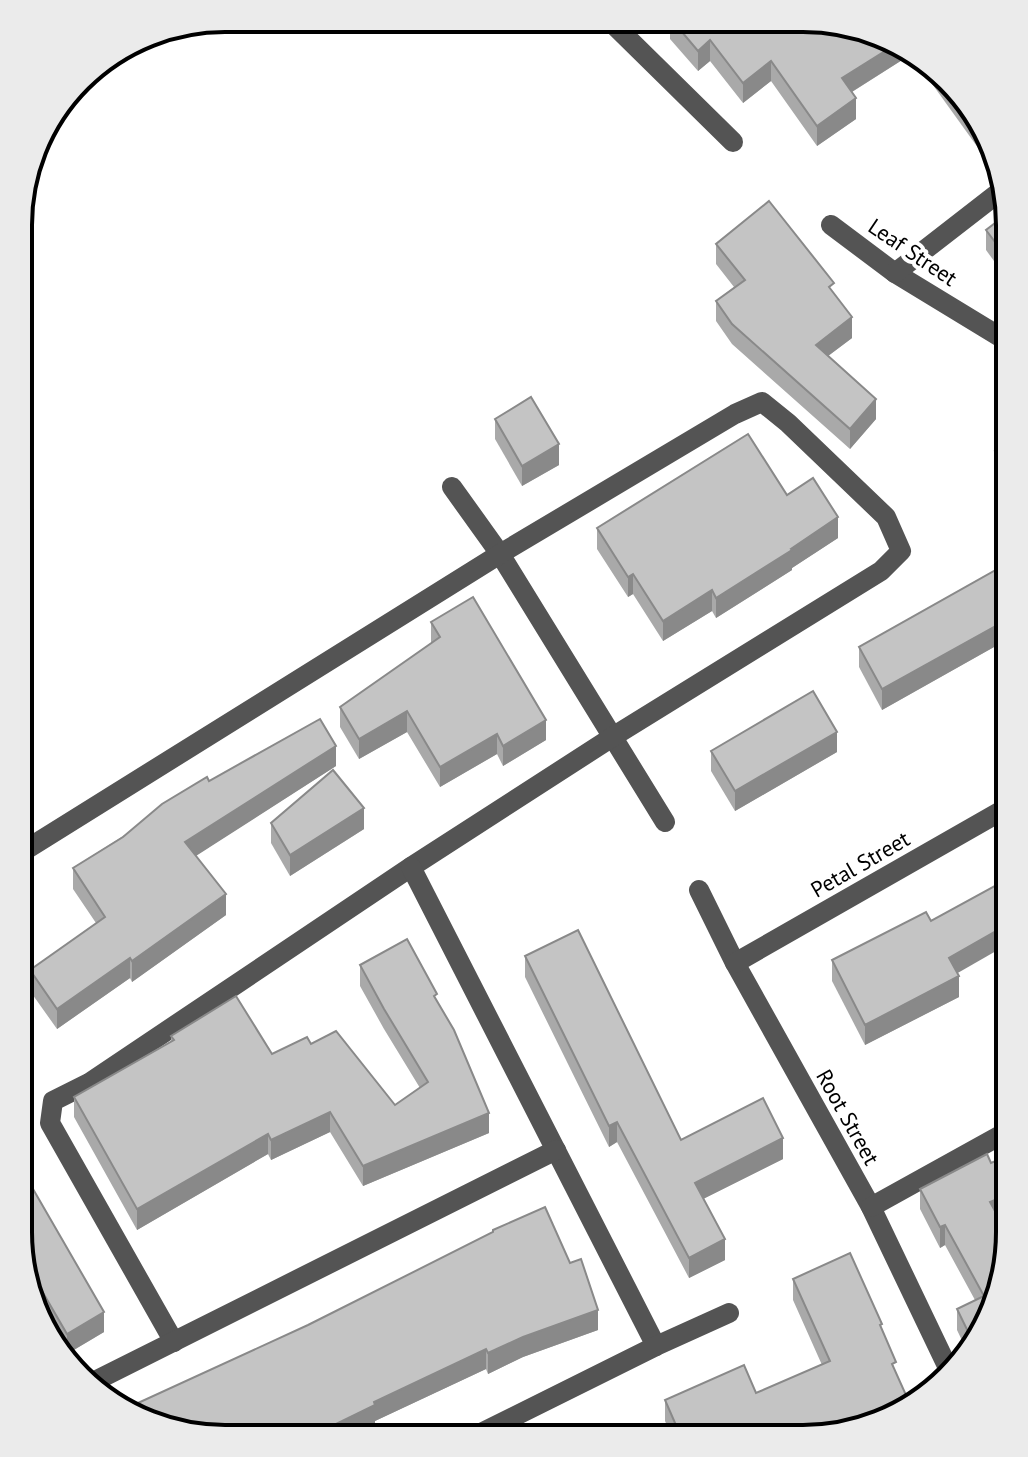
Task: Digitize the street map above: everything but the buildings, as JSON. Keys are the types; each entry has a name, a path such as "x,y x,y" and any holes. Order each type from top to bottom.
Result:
{"street":[{"path":"621,32 733,142"},
{"path":"895,273 993,197"},
{"name":"Leaf Street","path":"831,225 895,273 996,334"},
{"path":"32,846 500,554 735,414 762,402 886,517 901,551 881,571 614,736 411,867 89,1083 53,1101 50,1123 174,1342"},
{"path":"452,487 500,554 665,822"},
{"name":"Petal Street","path":"735,963 996,814"},
{"path":"411,867 656,1346"},
{"name":"Root Street","path":"699,890 735,963 871,1207 945,1362"},
{"path":"871,1207 996,1138"},
{"path":"100,1379 556,1150"},
{"path":"497,1425 729,1313"}]}
